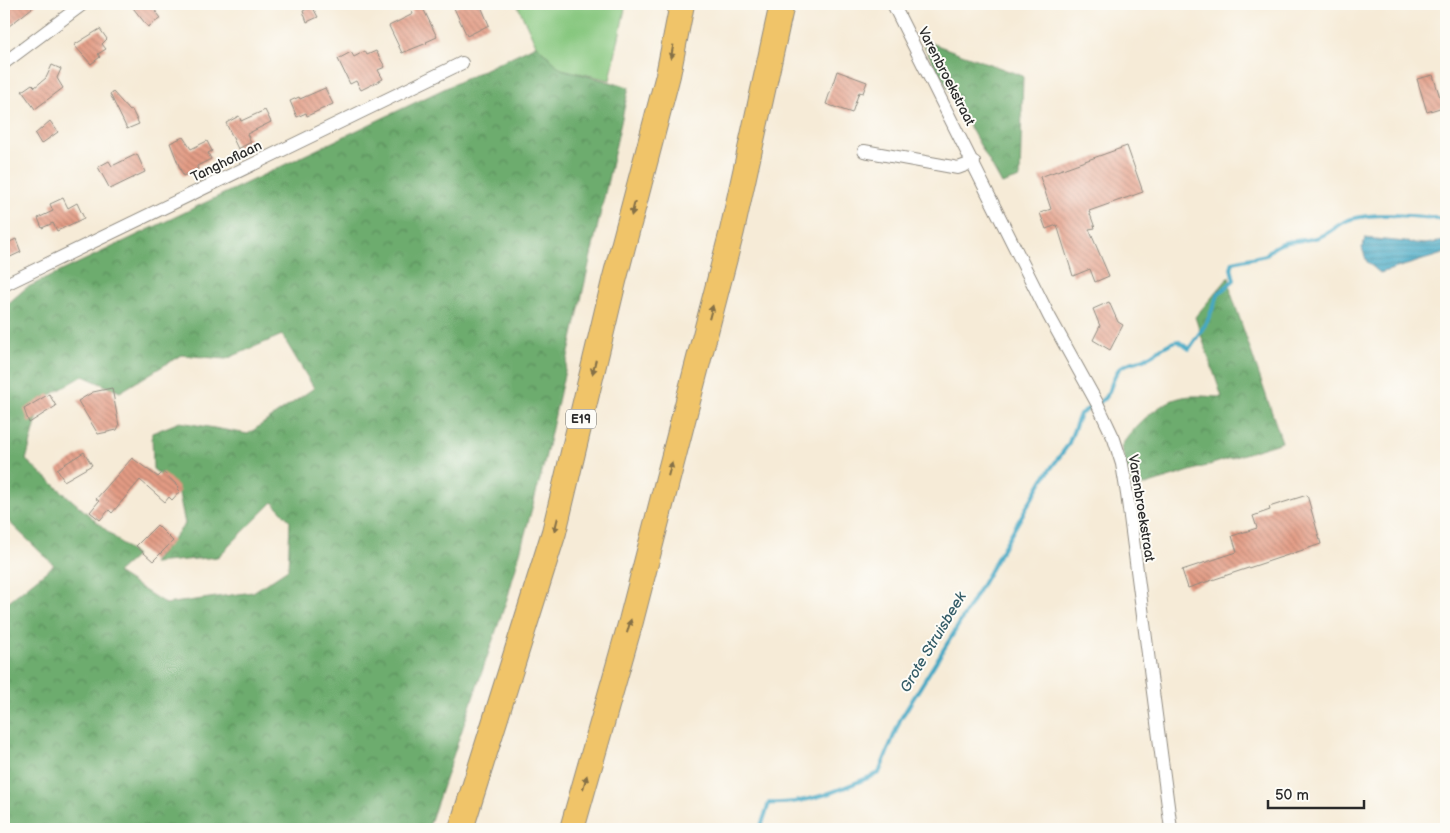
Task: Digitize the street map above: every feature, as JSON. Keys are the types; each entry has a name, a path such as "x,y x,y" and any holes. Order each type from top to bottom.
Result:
{"highway":[{"name":"E19","path":"461,829 554,532 614,282 668,74 682,4"},
{"path":"572,829 631,621 732,232 782,4"}],"street":[{"path":"4,63 83,4"},
{"name":"Varenbroekstraat","path":"893,4 974,162 1049,316 1097,403 1114,439 1122,464 1171,829"},
{"name":"Tanghoflaan","path":"4,285 462,63"},
{"path":"864,151 958,168 974,162"}],"green space":[{"path":"517,4 626,4 610,80 561,69 536,45"},
{"path":"931,43 1023,76 1020,178 1002,184 923,44"},
{"path":"536,45 561,69 629,87 543,468 508,596 428,829 4,829 4,605 54,565 4,517 4,307 26,288","holes":["282,335 314,388 248,434 180,422 152,433 153,469 178,489 185,524 153,563 218,557 273,502 290,521 288,569 253,592 166,604 117,573 136,556 26,460 42,400 83,376 120,392 181,355 226,359"]},
{"path":"1229,277 1231,293 1282,442 1133,489 1121,447 1131,432 1154,411 1171,401 1195,396 1222,397 1195,317"}],"water":[{"path":"1365,238 1425,244 1446,241 1446,253 1380,273 1367,262 1362,248"}],"building":[{"path":"4,4 37,4 4,30"},
{"path":"130,4 150,4 161,18 148,27"},
{"path":"421,4 437,37 402,53 389,26 413,14 410,7"},
{"path":"463,4 480,4 489,25 467,36 454,8"},
{"path":"312,6 318,17 307,22 303,11"},
{"path":"100,29 107,39 102,44 106,49 98,54 100,57 91,64 74,45"},
{"path":"365,51 367,55 376,51 385,67 378,70 383,79 361,90 356,81 350,84 338,59 351,52 354,57"},
{"path":"52,65 61,69 57,78 63,88 35,109 22,91 32,84 35,87 46,78"},
{"path":"837,71 867,82 863,93 859,92 852,113 826,104"},
{"path":"1433,75 1443,107 1427,112 1417,79"},
{"path":"325,88 333,104 307,116 306,113 297,117 290,101 299,97 300,99"},
{"path":"113,92 130,111 132,110 139,124 127,129 110,94"},
{"path":"265,110 271,122 247,134 251,142 238,149 226,123 239,116 241,121"},
{"path":"50,121 58,132 41,144 35,134"},
{"path":"183,137 191,149 207,141 212,151 208,153 211,159 197,166 198,169 183,176 170,143"},
{"path":"1127,146 1143,192 1089,211 1095,228 1089,229 1109,276 1095,282 1090,269 1073,276 1057,225 1046,229 1040,213 1051,209 1040,177"},
{"path":"137,154 145,172 110,189 98,167 109,161 112,166"},
{"path":"63,198 68,208 77,203 84,218 57,231 53,223 42,228 38,218 53,211 50,204"},
{"path":"16,239 21,252 4,260 4,245"},
{"path":"1109,302 1118,322 1123,325 1110,350 1093,340 1100,326 1093,309"},
{"path":"112,388 119,426 117,430 98,434 78,401 93,392"},
{"path":"49,394 56,406 29,423 24,409"},
{"path":"84,452 92,465 64,481 57,469"},
{"path":"132,458 158,477 163,472 179,487 180,491 172,500 169,497 165,502 140,480 112,513 109,510 100,520 90,512 99,501 96,499"},
{"path":"1307,495 1321,544 1188,588 1182,570 1237,552 1232,536 1257,528 1253,516 1270,510 1269,507"},
{"path":"157,525 173,541 153,561 136,546"}],"waterway":[{"name":"Grote Struisbeek","path":"1100,402 1107,395 1116,373 1124,365 1144,359 1165,346 1178,341 1189,349 1207,322 1219,293 1234,280 1231,268 1233,262 1266,255 1278,245 1313,239 1351,219 1375,215 1446,219"},
{"name":"Grote Struisbeek","path":"760,829 769,803 784,803 812,798 839,790 879,773 900,720 955,631 1043,479 1068,445 1080,414 1091,407"}]}
